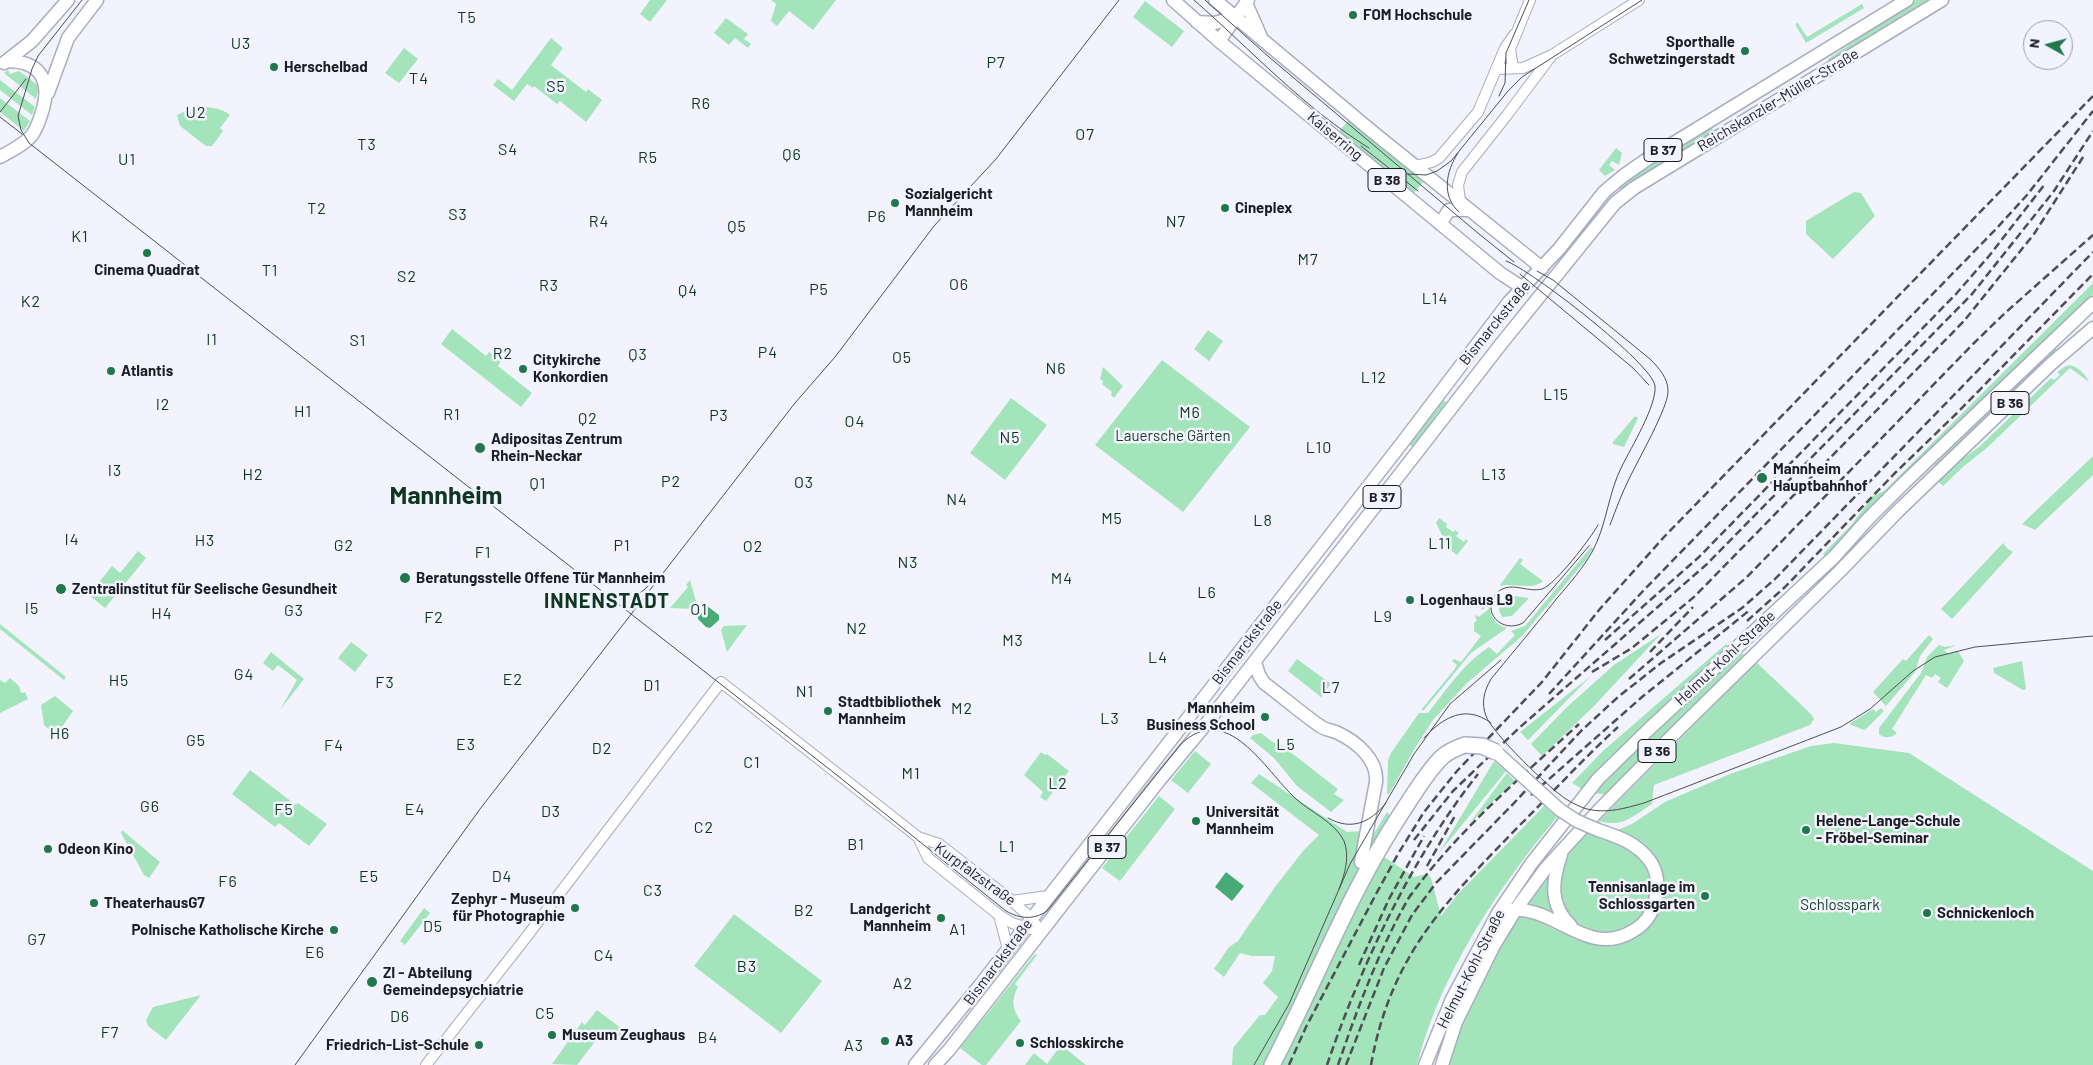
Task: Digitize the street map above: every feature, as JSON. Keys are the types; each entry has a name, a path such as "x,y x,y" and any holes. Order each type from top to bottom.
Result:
{"highway":[{"path":"1272,1065 1364,874 1396,820 1430,771 1450,751 1465,745 1482,746 1496,752"},
{"path":"1302,1000 1306,984 1361,862"}],"main road":[{"path":"3,63 27,45 68,0"},
{"path":"0,157 32,136 40,121 65,44 97,0"},
{"name":"Kaiserring","path":"1173,0 1219,41 1440,224 1500,273 1522,288"},
{"name":"Kaiserring","path":"1215,0 1415,166 1542,268"},
{"name":"Reichskanzler-Müller-Straße","path":"1559,249 1604,192 1623,176 1907,0"},
{"name":"Reichskanzler-Müller-Straße","path":"1544,289 1615,203 1634,188 1942,0"},
{"path":"1219,41 1247,2"},
{"path":"1247,2 1262,39"},
{"path":"1197,22 1215,24 1236,17"},
{"path":"3,63 25,64 40,72 46,86 45,103"},
{"path":"1440,224 1449,210 1470,210"},
{"path":"1527,256 1541,256 1559,249"},
{"name":"B 37","path":"1542,268 1559,249"},
{"path":"1522,288 1544,289 1542,268"},
{"name":"Bismarckstraße","path":"915,1065 926,1059 1048,896 1510,302 1542,268"},
{"name":"B 38","path":"1500,273 1509,293 1510,302"},
{"name":"Bismarckstraße","path":"935,1065 1158,782 1199,733 1544,289"},
{"name":"Helmut-Kohl-Straße","path":"1425,1065 1437,1034 1470,964 1498,913 1553,835 1598,779 1834,557 1905,482 2093,303"},
{"name":"Helmut-Kohl-Straße","path":"1442,1065 1456,1022 1493,947 1516,909 1564,848 1600,809 1762,646 2051,364 2093,328"},
{"path":"1254,662 1264,683 1322,728 1337,732 1366,754 1374,764 1377,773 1376,782 1361,862"},
{"path":"1199,733 1202,700"},
{"path":"1496,752 1560,810 1577,821 1630,842 1642,850 1655,872 1657,895 1652,910 1644,923 1625,936 1602,940 1590,938 1529,910 1516,909 1498,913"},
{"path":"1564,848 1555,878 1554,895 1561,915 1579,932"},
{"path":"1418,1065 1437,1034"}],"street":[{"path":"1415,166 1440,158 1478,112 1505,48 1514,35 1530,0"},
{"path":"1497,69 1523,68 1552,55 1639,0"},
{"path":"1513,68 1510,54 1514,35"},
{"path":"1460,201 1458,185 1462,172 1507,116 1552,55"},
{"name":"Kurpfalzstraße","path":"426,1065 522,944 721,682 918,837 939,844 1012,901 1028,922 1041,932"},
{"name":"Kurpfalzstraße","path":"918,837 928,858 1000,915 1028,922"},
{"path":"1012,901 1048,896"},
{"path":"1000,915 1008,949"}],"green space":[{"path":"650,0 667,0 650,22 640,14"},
{"path":"771,0 836,0 813,30 789,11 777,26 771,21 776,4"},
{"path":"1916,0 1933,0 1830,63 1828,59"},
{"path":"1145,1 1184,31 1172,47 1133,17"},
{"path":"1862,4 1864,8 1806,43 1795,24 1798,23 1807,37"},
{"path":"726,18 748,34 744,39 751,44 748,48 735,38 729,45 714,33"},
{"path":"551,38 563,48 551,65 586,92 588,89 602,100 586,122 560,101 557,104 534,86 533,88 527,84 514,101 493,85 498,79 512,90"},
{"path":"404,48 418,59 399,83 385,73"},
{"path":"8,70 10,74 19,71 39,86 36,99 4,73"},
{"path":"0,80 35,107 32,115 0,90"},
{"path":"0,98 30,121 24,131 0,112"},
{"path":"200,107 216,108 230,115 220,128 223,131 212,146 206,146 180,126 177,115"},
{"path":"1350,118 1424,181 1412,195 1337,134"},
{"path":"1711,126 1715,133 1622,190 1618,187"},
{"path":"1616,148 1622,153 1619,165 1612,161 1609,165 1615,170 1605,176 1599,170"},
{"path":"1854,192 1861,193 1875,216 1833,259 1806,234 1806,221"},
{"path":"2093,283 2093,294 1826,558 1823,554 1852,524 1873,496 1884,491"},
{"path":"452,329 486,356 489,352 501,361 498,366 532,393 521,407 441,344"},
{"path":"1208,330 1223,341 1209,361 1194,349"},
{"path":"2055,348 2057,350 1935,467 1934,465"},
{"name":"Lauersche Gärten","path":"1162,360 1250,427 1183,512 1095,445"},
{"path":"2070,365 2081,371 2089,382 2070,368 1988,447 1943,486 1938,481 1959,461 1979,447 2051,378 2054,380 2060,375 2057,372"},
{"path":"1103,367 1123,386 1114,398 1111,395 1112,392 1102,384 1103,381 1100,379"},
{"path":"1011,398 1047,425 1005,480 970,453"},
{"path":"1442,399 1447,403 1413,448 1408,443"},
{"path":"1635,416 1638,418 1624,447 1613,444 1613,442"},
{"path":"2093,456 2093,475 2035,530 2022,524"},
{"path":"1439,518 1447,524 1446,527 1453,532 1455,530 1459,533 1456,536 1464,542 1466,539 1468,541 1457,555 1444,540 1436,523"},
{"path":"2003,543 2013,552 1952,619 1941,609"},
{"path":"1591,547 1593,549 1586,560 1522,636 1466,684 1433,720 1389,794 1387,794 1388,760 1419,713 1428,713 1456,677 1471,661 1489,647 1497,654 1515,635 1511,631 1525,626"},
{"path":"138,551 146,558 105,608 89,595 112,566 120,573"},
{"path":"1520,558 1523,560 1520,564 1543,581 1539,584 1528,586 1501,586 1500,585"},
{"path":"690,580 697,605 694,609 670,608 688,587 686,585"},
{"path":"1514,596 1529,598 1512,616 1502,617 1499,610 1500,604 1506,598"},
{"path":"1488,600 1493,619 1502,627 1507,628 1471,653 1424,710 1421,710 1454,670 1457,665 1452,661 1454,659 1461,662 1481,636 1474,631 1474,623 1477,620 1475,617 1476,615 1479,617 1489,608 1486,606 1483,610 1481,609"},
{"path":"0,624 66,677 64,680 0,629"},
{"path":"747,625 727,652 721,630 724,626"},
{"path":"1661,634 1595,705 1542,756 1531,744 1567,707 1614,665"},
{"path":"1929,635 1933,639 1920,656 1915,672 1886,706 1873,692 1903,659 1906,661"},
{"path":"351,642 368,655 355,672 338,658"},
{"path":"1726,644 1729,647 1627,742 1582,789 1572,783 1603,751"},
{"path":"1939,645 1945,647 1957,645 1944,650 1948,654 1958,651 1964,661 1947,688 1938,682 1941,678 1935,674 1932,678 1926,675 1892,729 1897,733 1888,737 1881,736 1879,728 1921,673 1927,657"},
{"path":"1740,651 1745,656 1608,795 1594,793 1629,755"},
{"path":"271,652 304,679 280,710 297,680 278,665 273,671 263,663"},
{"path":"1297,659 1331,684 1321,697 1288,671"},
{"path":"2022,661 2026,689 2023,690 1994,673 1993,668"},
{"path":"1756,662 1811,714 1814,719 1810,725 1654,785 1652,804 1627,820 1615,823 1599,821"},
{"path":"1591,676 1528,740 1520,732"},
{"path":"10,678 19,686 21,693 25,692 28,699 0,713 0,680 5,683"},
{"path":"55,696 73,711 56,736 44,725 41,705"},
{"path":"1881,708 1884,711 1864,730 1849,724 1873,709 1876,712"},
{"path":"1261,733 1274,743 1280,744 1338,789 1334,794 1344,800 1331,812 1297,786 1274,758 1250,738"},
{"name":"Schlosspark","path":"1834,743 1909,753 2093,871 2093,1065 1447,1065 1461,1026 1478,988 1518,916 1524,914 1583,942 1612,945 1630,940 1645,929 1656,914 1662,897 1663,879 1657,861 1644,845 1618,830 1632,824 1665,802 1730,774 1811,746"},
{"path":"1195,751 1211,764 1188,793 1171,780"},
{"path":"1041,752 1045,755 1047,754 1069,771 1046,801 1040,797 1043,792 1024,775"},
{"path":"1494,761 1506,771 1439,853"},
{"path":"250,770 296,805 298,803 327,824 309,846 279,823 275,827 232,794"},
{"path":"1507,773 1515,781 1469,824"},
{"path":"1259,774 1347,832 1365,831 1367,845 1387,812 1393,820 1374,850 1414,877 1427,874 1431,878 1441,916 1458,894 1544,806 1557,817 1513,873 1456,965 1427,1031 1417,1065 1232,1065 1233,1048 1260,1015 1265,1015 1278,997 1263,983 1272,971 1275,956 1252,956 1240,953 1224,977 1214,969 1229,947 1238,941 1275,887 1303,851 1319,835 1251,783"},
{"path":"1159,796 1175,809 1120,881 1102,868"},
{"path":"122,830 160,862 149,878 144,875 121,833"},
{"path":"1586,830 1612,839 1630,849 1642,860 1649,877 1650,886 1647,904 1636,921 1620,932 1606,934 1589,930 1571,918 1562,903 1560,893 1561,873 1568,855"},
{"path":"1549,877 1548,894 1554,915 1528,905"},
{"path":"424,908 430,913 405,945 400,941"},
{"path":"734,914 822,981 781,1033 694,966"},
{"path":"1036,954 1015,984 1018,987 1014,996 1014,1004 1016,1013 1021,1021 986,1065 982,1065 960,1048"},
{"path":"201,995 166,1040 148,1026 146,1020 153,1007"},
{"path":"597,1010 626,1032 619,1041 604,1030 577,1065 552,1064 582,1022 585,1025"},
{"path":"1061,1045 1086,1065 1025,1065 1034,1053 1047,1064"}],"shaded area":[{"path":"707,606 719,615 719,620 710,628 706,627 698,619 698,616"},
{"path":"1226,872 1244,886 1232,901 1215,887"}],"tram line":[{"path":"82,0 38,56 32,69 18,116 21,130 29,143 833,772 1006,911 1016,916 1027,917 1037,916 1047,911 1181,744 1198,733 1214,730 1229,734 1244,744 1295,798 1335,828 1340,834 1346,847 1347,859 1339,889"},
{"path":"295,1065 480,809 795,403 835,357 934,226 996,159 1119,0"},
{"path":"1194,0 1300,97 1369,148"},
{"path":"1205,0 1269,57 1514,262"},
{"path":"1499,96 1505,83 1506,53 1529,0"},
{"path":"1408,174 1426,175 1437,171 1451,161 1508,91 1522,77 1642,0"},
{"path":"0,112 26,79"},
{"path":"0,117 22,134"},
{"path":"1361,146 1418,191"},
{"path":"1458,153 1448,175 1447,183 1450,199 1453,206 1459,212"},
{"path":"1506,261 1539,281 1589,318 1634,358 1649,375 1655,386 1655,394 1648,415 1617,476 1601,531 1592,552 1585,564 1491,679 1484,697 1486,716 1499,735 1535,773 1568,800 1587,809 1602,811 1637,805 1841,727 1870,709 1913,671 1935,657 1975,647 2093,636"},
{"path":"1537,271 1553,280 1650,359 1660,370 1668,386 1667,398 1663,409 1626,484 1610,525"},
{"path":"1520,274 1633,368 1649,385"},
{"path":"1589,546 1523,623 1508,626 1501,623 1492,614 1492,600 1502,589 1507,587 1542,589 1556,579 1598,525"},
{"path":"608,592 619,597 630,597 648,586"},
{"path":"1254,1065 1289,1004 1350,864 1414,754 1450,704 1501,660"},
{"path":"1424,738 1439,724 1455,716 1473,714 1491,723"},
{"path":"1328,818 1345,824 1360,823 1373,816 1386,803"}],"railway":[{"path":"1289,1065 1306,1027 1398,854 1424,812 1457,771 1542,682 1599,610 1664,537 2093,96"},
{"path":"1549,694 1643,591 1996,229 2027,195 2093,111"},
{"path":"1414,840 1453,791 1519,728 1707,564 1972,294 2054,191 2093,131"},
{"path":"1592,672 1632,648 1694,597 1964,321 2034,234 2085,154"},
{"path":"1605,640 1699,557 1956,294 1989,256 2045,184"},
{"path":"1629,679 1747,577 1972,345 2093,235"},
{"path":"1346,1065 1384,968 1412,915 1436,883 1581,731 1618,697 1661,663 1742,608 1775,579 2093,252"},
{"path":"1747,621 1785,587 1894,474 1957,413 2093,274"},
{"path":"1650,652 1693,607"},
{"path":"1531,795 1642,697 1751,609"},
{"path":"1408,899 1427,874 1467,829 1579,724"},
{"path":"1371,1065 1380,1026 1392,991 1407,960 1425,932 1446,905 1494,852 1618,727"},
{"path":"1327,1065 1356,989 1390,913 1431,840 1478,774"},
{"path":"1427,866 1456,814"},
{"path":"1359,965 1389,899 1424,836"},
{"path":"1338,1065 1380,956 1411,894"}],"place":[{"name":"FOM Hochschule","path":"1353,15"},
{"name":"Sporthalle Schwetzingerstadt","path":"1745,51"},
{"name":"Herschelbad","path":"274,67"},
{"name":"Sozialgericht Mannheim","path":"895,203"},
{"name":"Cineplex","path":"1225,208"},
{"name":"Cinema Quadrat","path":"147,253"},
{"name":"Citykirche Konkordien","path":"523,369"},
{"name":"Atlantis","path":"111,371"},
{"name":"Adipositas Zentrum Rhein-Neckar","path":"480,448"},
{"name":"Mannheim Hauptbahnhof","path":"1762,478"},
{"name":"Beratungsstelle Offene Tür Mannheim","path":"405,578"},
{"name":"Zentralinstitut für Seelische Gesundheit","path":"61,589"},
{"name":"Logenhaus L9","path":"1410,600"},
{"name":"Stadtbibliothek Mannheim","path":"828,711"},
{"name":"Mannheim Business School","path":"1265,717"},
{"name":"Universität Mannheim","path":"1196,821"},
{"name":"Helene-Lange-Schule - Fröbel-Seminar","path":"1806,830"},
{"name":"Odeon Kino","path":"48,849"},
{"name":"Tennisanlage im Schlossgarten","path":"1705,896"},
{"name":"TheaterhausG7","path":"94,903"},
{"name":"Zephyr - Museum für Photographie","path":"575,908"},
{"name":"Schnickenloch","path":"1927,913"},
{"name":"Landgericht Mannheim","path":"941,918"},
{"name":"Polnische Katholische Kirche","path":"334,930"},
{"name":"ZI - Abteilung Gemeindepsychiatrie","path":"372,982"},
{"name":"Museum Zeughaus","path":"552,1035"},
{"name":"A3","path":"885,1041"},
{"name":"Schlosskirche","path":"1020,1043"},
{"name":"Friedrich-List-Schule","path":"479,1045"}],"district":[{"name":"T5","path":"467,18"},
{"name":"U3","path":"241,44"},
{"name":"P7","path":"996,63"},
{"name":"T4","path":"419,79"},
{"name":"S5","path":"556,87"},
{"name":"R6","path":"701,104"},
{"name":"U2","path":"196,113"},
{"name":"O7","path":"1085,135"},
{"name":"T3","path":"367,145"},
{"name":"S4","path":"508,150"},
{"name":"Q6","path":"792,155"},
{"name":"R5","path":"648,158"},
{"name":"U1","path":"127,160"},
{"name":"T2","path":"317,209"},
{"name":"S3","path":"458,215"},
{"name":"P6","path":"877,217"},
{"name":"R4","path":"599,222"},
{"name":"N7","path":"1176,222"},
{"name":"Q5","path":"737,227"},
{"name":"K1","path":"80,237"},
{"name":"M7","path":"1308,260"},
{"name":"T1","path":"270,271"},
{"name":"S2","path":"407,277"},
{"name":"O6","path":"959,285"},
{"name":"R3","path":"549,286"},
{"name":"P5","path":"819,290"},
{"name":"Q4","path":"688,291"},
{"name":"L14","path":"1435,299"},
{"name":"K2","path":"31,302"},
{"name":"I1","path":"212,340"},
{"name":"S1","path":"358,341"},
{"name":"P4","path":"768,353"},
{"name":"R2","path":"503,354"},
{"name":"Q3","path":"638,355"},
{"name":"O5","path":"902,358"},
{"name":"N6","path":"1056,369"},
{"name":"L12","path":"1374,378"},
{"name":"L15","path":"1556,395"},
{"name":"I2","path":"163,405"},
{"name":"H1","path":"303,412"},
{"name":"M6","path":"1190,413"},
{"name":"R1","path":"452,415"},
{"name":"P3","path":"719,416"},
{"name":"Q2","path":"588,419"},
{"name":"O4","path":"855,422"},
{"name":"N5","path":"1010,438"},
{"name":"L10","path":"1319,448"},
{"name":"I3","path":"115,471"},
{"name":"H2","path":"253,475"},
{"name":"L13","path":"1494,475"},
{"name":"P2","path":"671,482"},
{"name":"O3","path":"804,483"},
{"name":"Q1","path":"538,484"},
{"name":"Mannheim","path":"446,496"},
{"name":"N4","path":"957,500"},
{"name":"M5","path":"1112,519"},
{"name":"L8","path":"1263,521"},
{"name":"I4","path":"72,540"},
{"name":"H3","path":"205,541"},
{"name":"L11","path":"1440,544"},
{"name":"G2","path":"344,546"},
{"name":"P1","path":"622,546"},
{"name":"O2","path":"753,547"},
{"name":"F1","path":"483,553"},
{"name":"N3","path":"908,563"},
{"name":"M4","path":"1062,579"},
{"name":"L6","path":"1207,593"},
{"name":"INNENSTADT","path":"607,601"},
{"name":"I5","path":"32,609"},
{"name":"O1","path":"699,610"},
{"name":"G3","path":"294,611"},
{"name":"H4","path":"162,614"},
{"name":"L9","path":"1383,617"},
{"name":"F2","path":"434,618"},
{"name":"N2","path":"857,629"},
{"name":"M3","path":"1013,641"},
{"name":"L4","path":"1158,658"},
{"name":"G4","path":"244,675"},
{"name":"E2","path":"513,680"},
{"name":"H5","path":"119,681"},
{"name":"F3","path":"385,683"},
{"name":"D1","path":"652,686"},
{"name":"L7","path":"1331,688"},
{"name":"N1","path":"805,692"},
{"name":"M2","path":"962,709"},
{"name":"L3","path":"1110,719"},
{"name":"H6","path":"60,734"},
{"name":"G5","path":"196,741"},
{"name":"E3","path":"466,745"},
{"name":"L5","path":"1286,745"},
{"name":"F4","path":"334,746"},
{"name":"D2","path":"602,749"},
{"name":"C1","path":"752,763"},
{"name":"M1","path":"911,774"},
{"name":"L2","path":"1058,784"},
{"name":"G6","path":"150,807"},
{"name":"F5","path":"284,810"},
{"name":"E4","path":"415,810"},
{"name":"D3","path":"551,812"},
{"name":"C2","path":"704,828"},
{"name":"B1","path":"856,845"},
{"name":"L1","path":"1007,847"},
{"name":"E5","path":"369,877"},
{"name":"D4","path":"502,877"},
{"name":"F6","path":"228,882"},
{"name":"C3","path":"653,891"},
{"name":"B2","path":"804,911"},
{"name":"D5","path":"433,927"},
{"name":"A1","path":"958,930"},
{"name":"G7","path":"37,940"},
{"name":"E6","path":"315,953"},
{"name":"C4","path":"604,956"},
{"name":"B3","path":"747,967"},
{"name":"A2","path":"903,984"},
{"name":"C5","path":"545,1014"},
{"name":"D6","path":"400,1017"},
{"name":"F7","path":"110,1033"},
{"name":"B4","path":"708,1038"},
{"name":"A3","path":"854,1046"}]}
